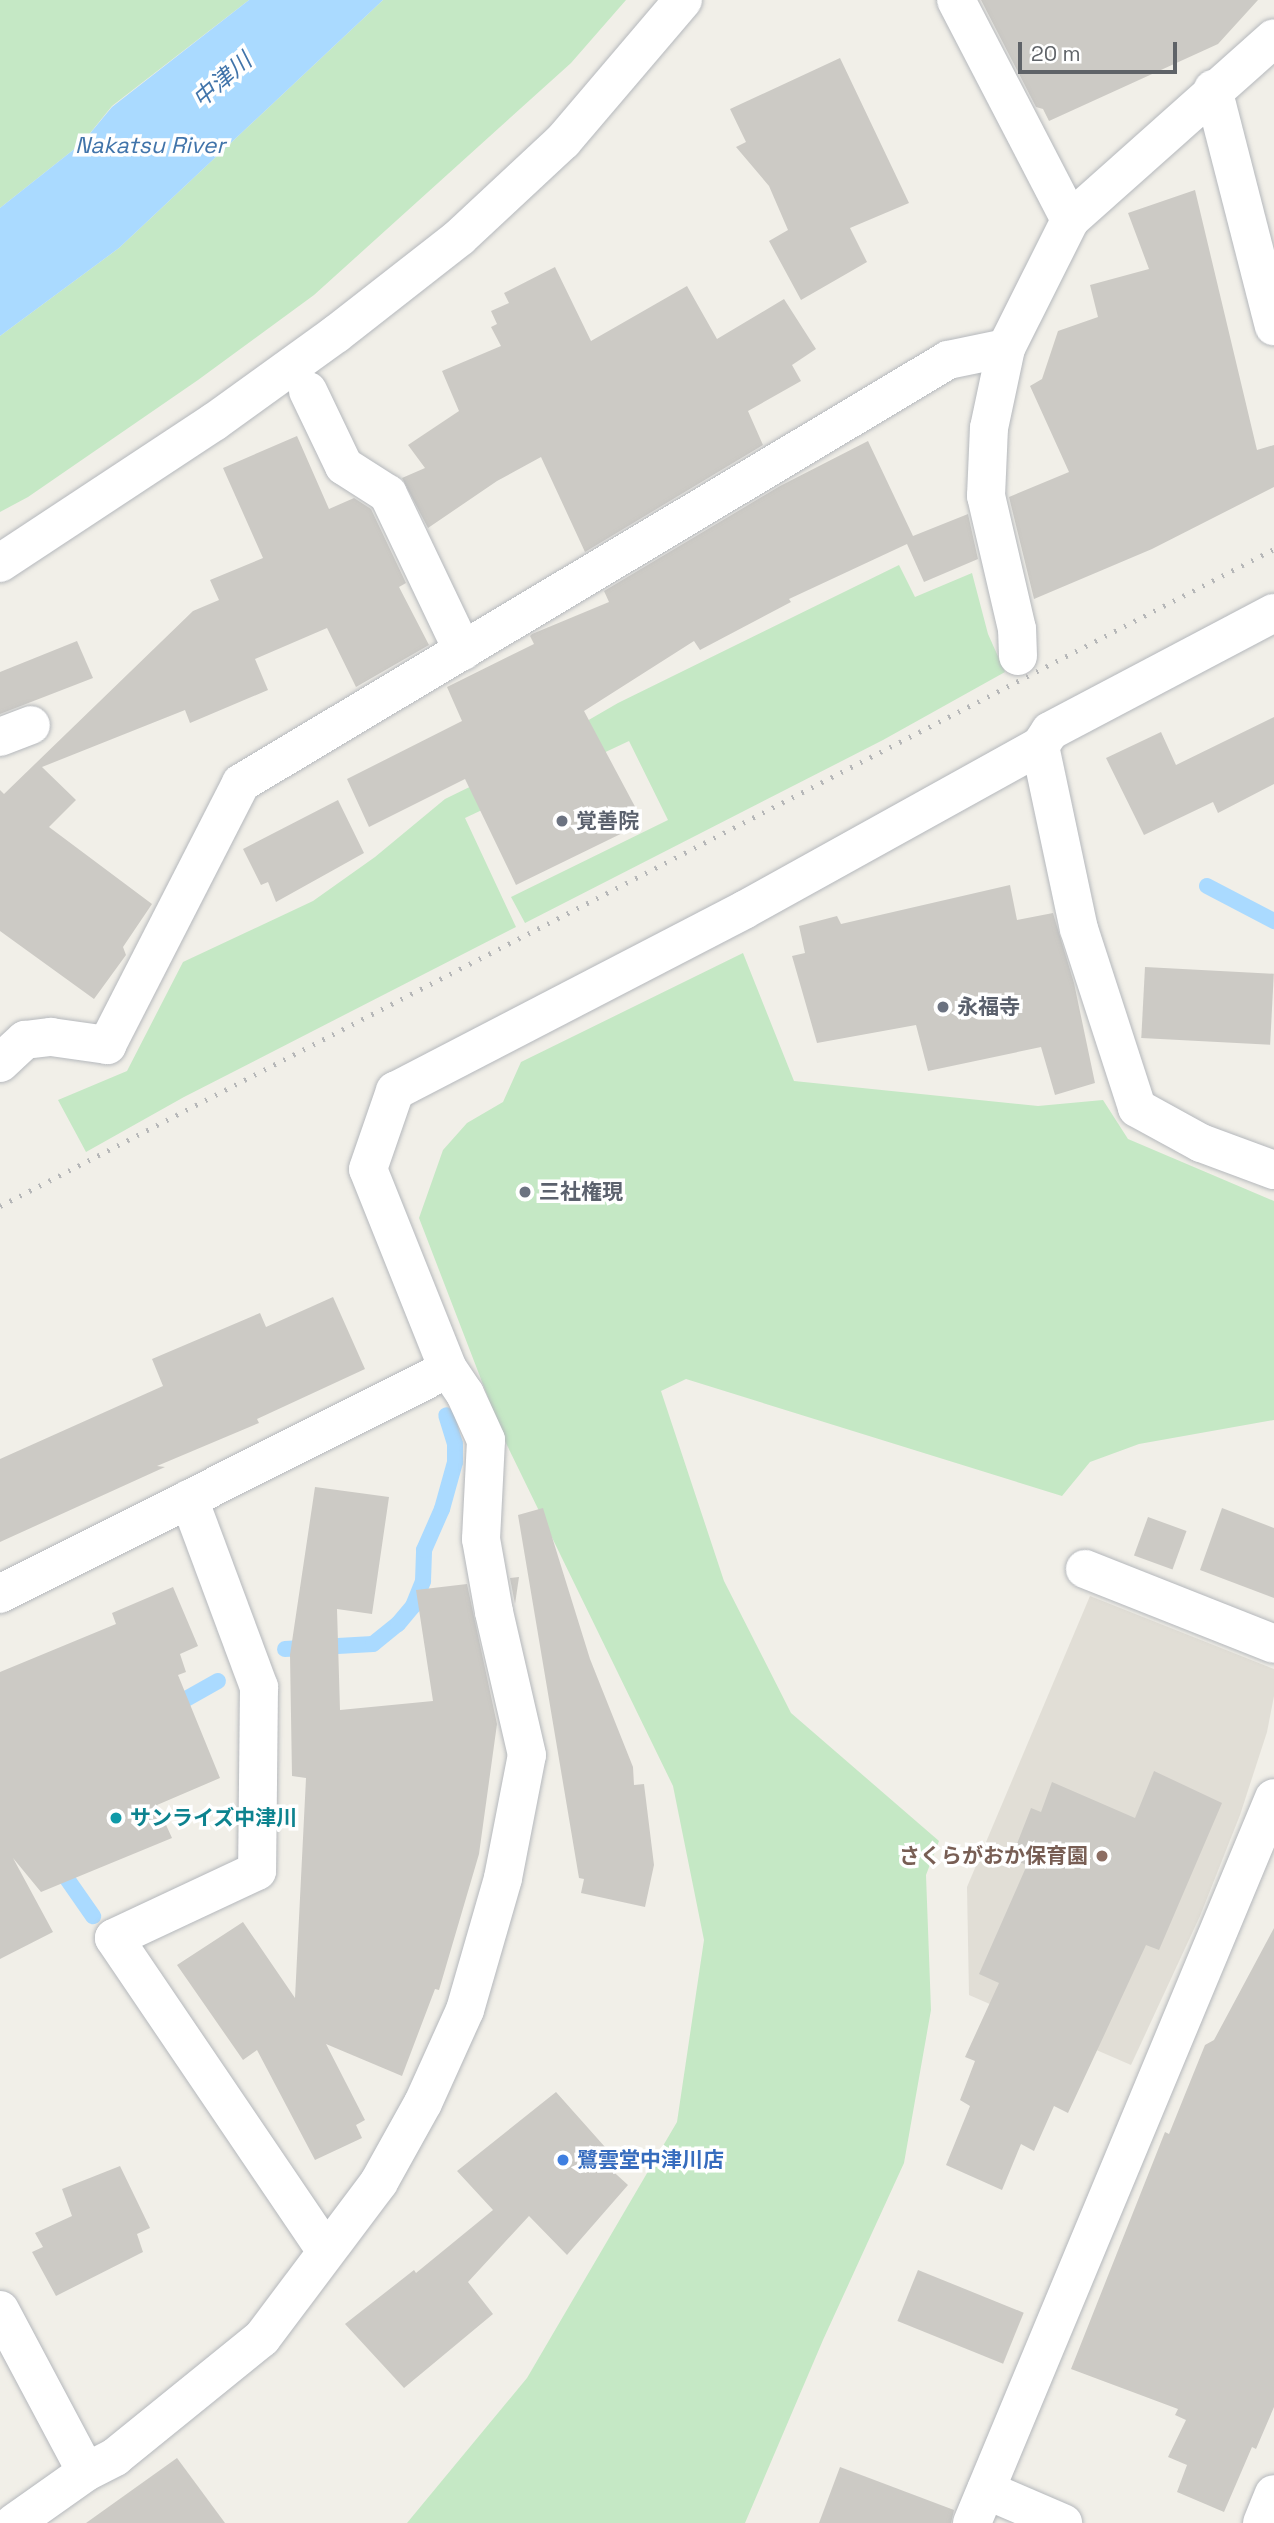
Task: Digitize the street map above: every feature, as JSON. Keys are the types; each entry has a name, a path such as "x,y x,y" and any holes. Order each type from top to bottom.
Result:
{"street":[{"path":"0,563 214,422 336,334 460,237 563,141 683,0"},
{"path":"956,0 1070,220"},
{"path":"1018,656 1017,629 986,496 990,417 1006,348 1070,220 1213,89 1274,38"},
{"path":"1213,89 1274,326"},
{"path":"0,1063 25,1040 51,1037 107,1045 241,783 948,360 1006,348"},
{"path":"308,391 344,466 388,494 463,651"},
{"path":"14,2523 86,2472 115,2457 262,2338 379,2182 423,2103 465,2010 503,1878 527,1755 481,1539 486,1440 465,1394 448,1369 368,1170 395,1091 720,923 1040,746 1049,731 1274,613"},
{"path":"1040,746 1079,929 1137,1108 1201,1143 1274,1170"},
{"path":"0,1594 448,1369"},
{"path":"189,1499 259,1687 257,1871 114,1938 326,2251"},
{"path":"1085,1569 1274,1644"},
{"path":"1063,2523 979,2506 1274,1798"},
{"path":"0,2310 86,2472"},
{"path":"1262,2523 1274,2494"}],"shaded area":[{"name":"さくらがおか保育園","path":"1090,1596 1274,1669 1274,1696 1267,1732 1240,1815 1200,1916 1131,2065 969,1995 967,1887"}],"green space":[{"path":"0,0 249,0 112,106 82,143 0,208"},
{"path":"383,0 626,0 571,63 314,295 198,380 28,497 0,512 0,336 119,248"},
{"path":"899,565 915,597 972,573 988,634 1005,672 883,740 525,923 511,897 668,820 629,741 465,818 516,927 184,1097 86,1152 58,1100 127,1071 183,962 313,901 375,857 445,799 492,776 618,703"},
{"path":"743,953 794,1081 1038,1106 1103,1100 1128,1139 1274,1201 1274,1420 1139,1444 1090,1462 1062,1496 686,1379 661,1391 724,1581 791,1713 939,1841 926,1875 931,2010 904,2163 823,2340 745,2523 407,2523 527,2378 677,2122 704,1940 673,1786 504,1439 419,1218 443,1150 467,1123 503,1102 521,1062"}],"water":[{"name":"Nakatsu River","path":"249,0 383,0 119,248 0,336 0,208 82,143 112,107"}],"building":[{"path":"981,0 1258,0 1218,44 1049,121 1043,109 1036,107"},
{"path":"840,58 909,203 850,228 867,262 801,300 769,241 788,230 769,186 736,147 746,142 730,109"},
{"path":"1195,190 1257,450 1274,445 1274,487 1152,549 1034,599 1009,497 1069,472 1030,386 1042,379 1058,331 1098,317 1090,285 1149,269 1128,213"},
{"path":"555,267 591,341 687,286 717,339 784,299 816,349 792,365 801,381 748,411 763,445 585,552 541,457 497,481 428,528 402,478 425,468 408,445 459,411 442,371 501,346 491,327 497,324 491,311 509,303 504,293"},
{"path":"297,436 329,509 354,498 371,509 406,583 399,587 429,645 356,687 327,628 255,659 268,690 190,723 185,710 42,767 76,800 49,827 152,904 123,947 126,955 94,999 0,931 0,790 4,794 193,611 219,600 210,580 263,558 223,468"},
{"path":"868,441 913,536 968,514 978,559 924,582 907,544 789,599 791,602 700,650 694,641 584,711 640,816 641,824 516,885 465,779 369,827 347,779 462,721 447,687 534,644 530,636 532,634 609,602 604,591 780,486"},
{"path":"77,641 93,678 0,714 0,672"},
{"path":"1274,717 1274,784 1218,813 1213,802 1144,835 1106,758 1161,732 1176,765"},
{"path":"338,800 364,853 276,902 268,882 261,885 243,849"},
{"name":"永福寺","path":"1010,885 1017,920 1053,913 1074,983 1095,1083 1055,1095 1041,1047 928,1071 916,1025 817,1043 792,956 805,953 799,926 837,916 841,924"},
{"path":"1145,967 1274,974 1270,1045 1141,1038"},
{"path":"333,1297 365,1369 257,1419 259,1423 157,1466 165,1467 0,1542 0,1459 163,1386 152,1359 260,1313 266,1327"},
{"path":"315,1487 389,1497 372,1614 337,1609 340,1710 433,1701 416,1590 467,1584 497,1724 479,1854 439,1990 435,1989 402,2076 326,2044 365,2120 356,2125 362,2138 315,2160 257,2050 243,2060 177,1965 243,1922 295,1998 306,1778 292,1776 290,1655"},
{"path":"543,1508 590,1659 633,1767 634,1785 644,1784 654,1865 645,1907 581,1893 584,1879 579,1878 518,1515"},
{"path":"1222,1508 1274,1528 1274,1598 1200,1570"},
{"path":"1148,1517 1187,1531 1173,1570 1134,1556"},
{"path":"519,1577 515,1604 510,1578"},
{"path":"173,1587 198,1646 180,1654 186,1672 178,1675 220,1778 157,1805 172,1838 41,1892 13,1858 53,1932 0,1959 0,1672 116,1624 112,1613"},
{"path":"1154,1771 1222,1803 1159,1950 1146,1945 1068,2113 1054,2106 1034,2151 1021,2144 1002,2190 946,2165 970,2106 960,2100 975,2061 965,2057 999,1983 979,1974 1027,1865 1011,1859 1031,1808 1041,1812 1052,1782 1135,1818"},
{"path":"1274,1928 1274,2407 1256,2449 1252,2447 1224,2512 1177,2492 1187,2465 1168,2457 1186,2420 1175,2415 1178,2409 1071,2369 1165,2132 1169,2134 1205,2045 1214,2040"},
{"path":"556,2092 605,2147 595,2155 628,2185 567,2255 529,2216 468,2282 493,2314 404,2388 345,2324 414,2270 416,2273 493,2210 457,2171"},
{"path":"120,2166 150,2228 137,2234 143,2252 56,2296 32,2252 43,2247 35,2233 72,2216 62,2189"},
{"path":"918,2270 1024,2313 1003,2364 897,2321"},
{"path":"177,2458 225,2523 86,2523"},
{"path":"840,2467 954,2510 951,2523 819,2523"}],"waterway":[{"path":"1207,886 1274,921"},
{"path":"285,1649 373,1644 398,1624 413,1606 423,1581 424,1550 442,1509 455,1462 455,1444 446,1415"},
{"path":"170,1708 218,1681"},
{"path":"56,1863 93,1916"}],"railway":[{"path":"0,1206 1274,549"}],"place":[{"name":"覚善院","path":"562,821"},
{"name":"永福寺","path":"943,1007"},
{"name":"三社権現","path":"525,1192"},
{"name":"サンライズ中津川","path":"116,1818"},
{"name":"さくらがおか保育園","path":"1102,1856"},
{"name":"鷺雲堂中津川店","path":"563,2160"}],"water label":[{"name":"中津川","path":"222,80"}]}
